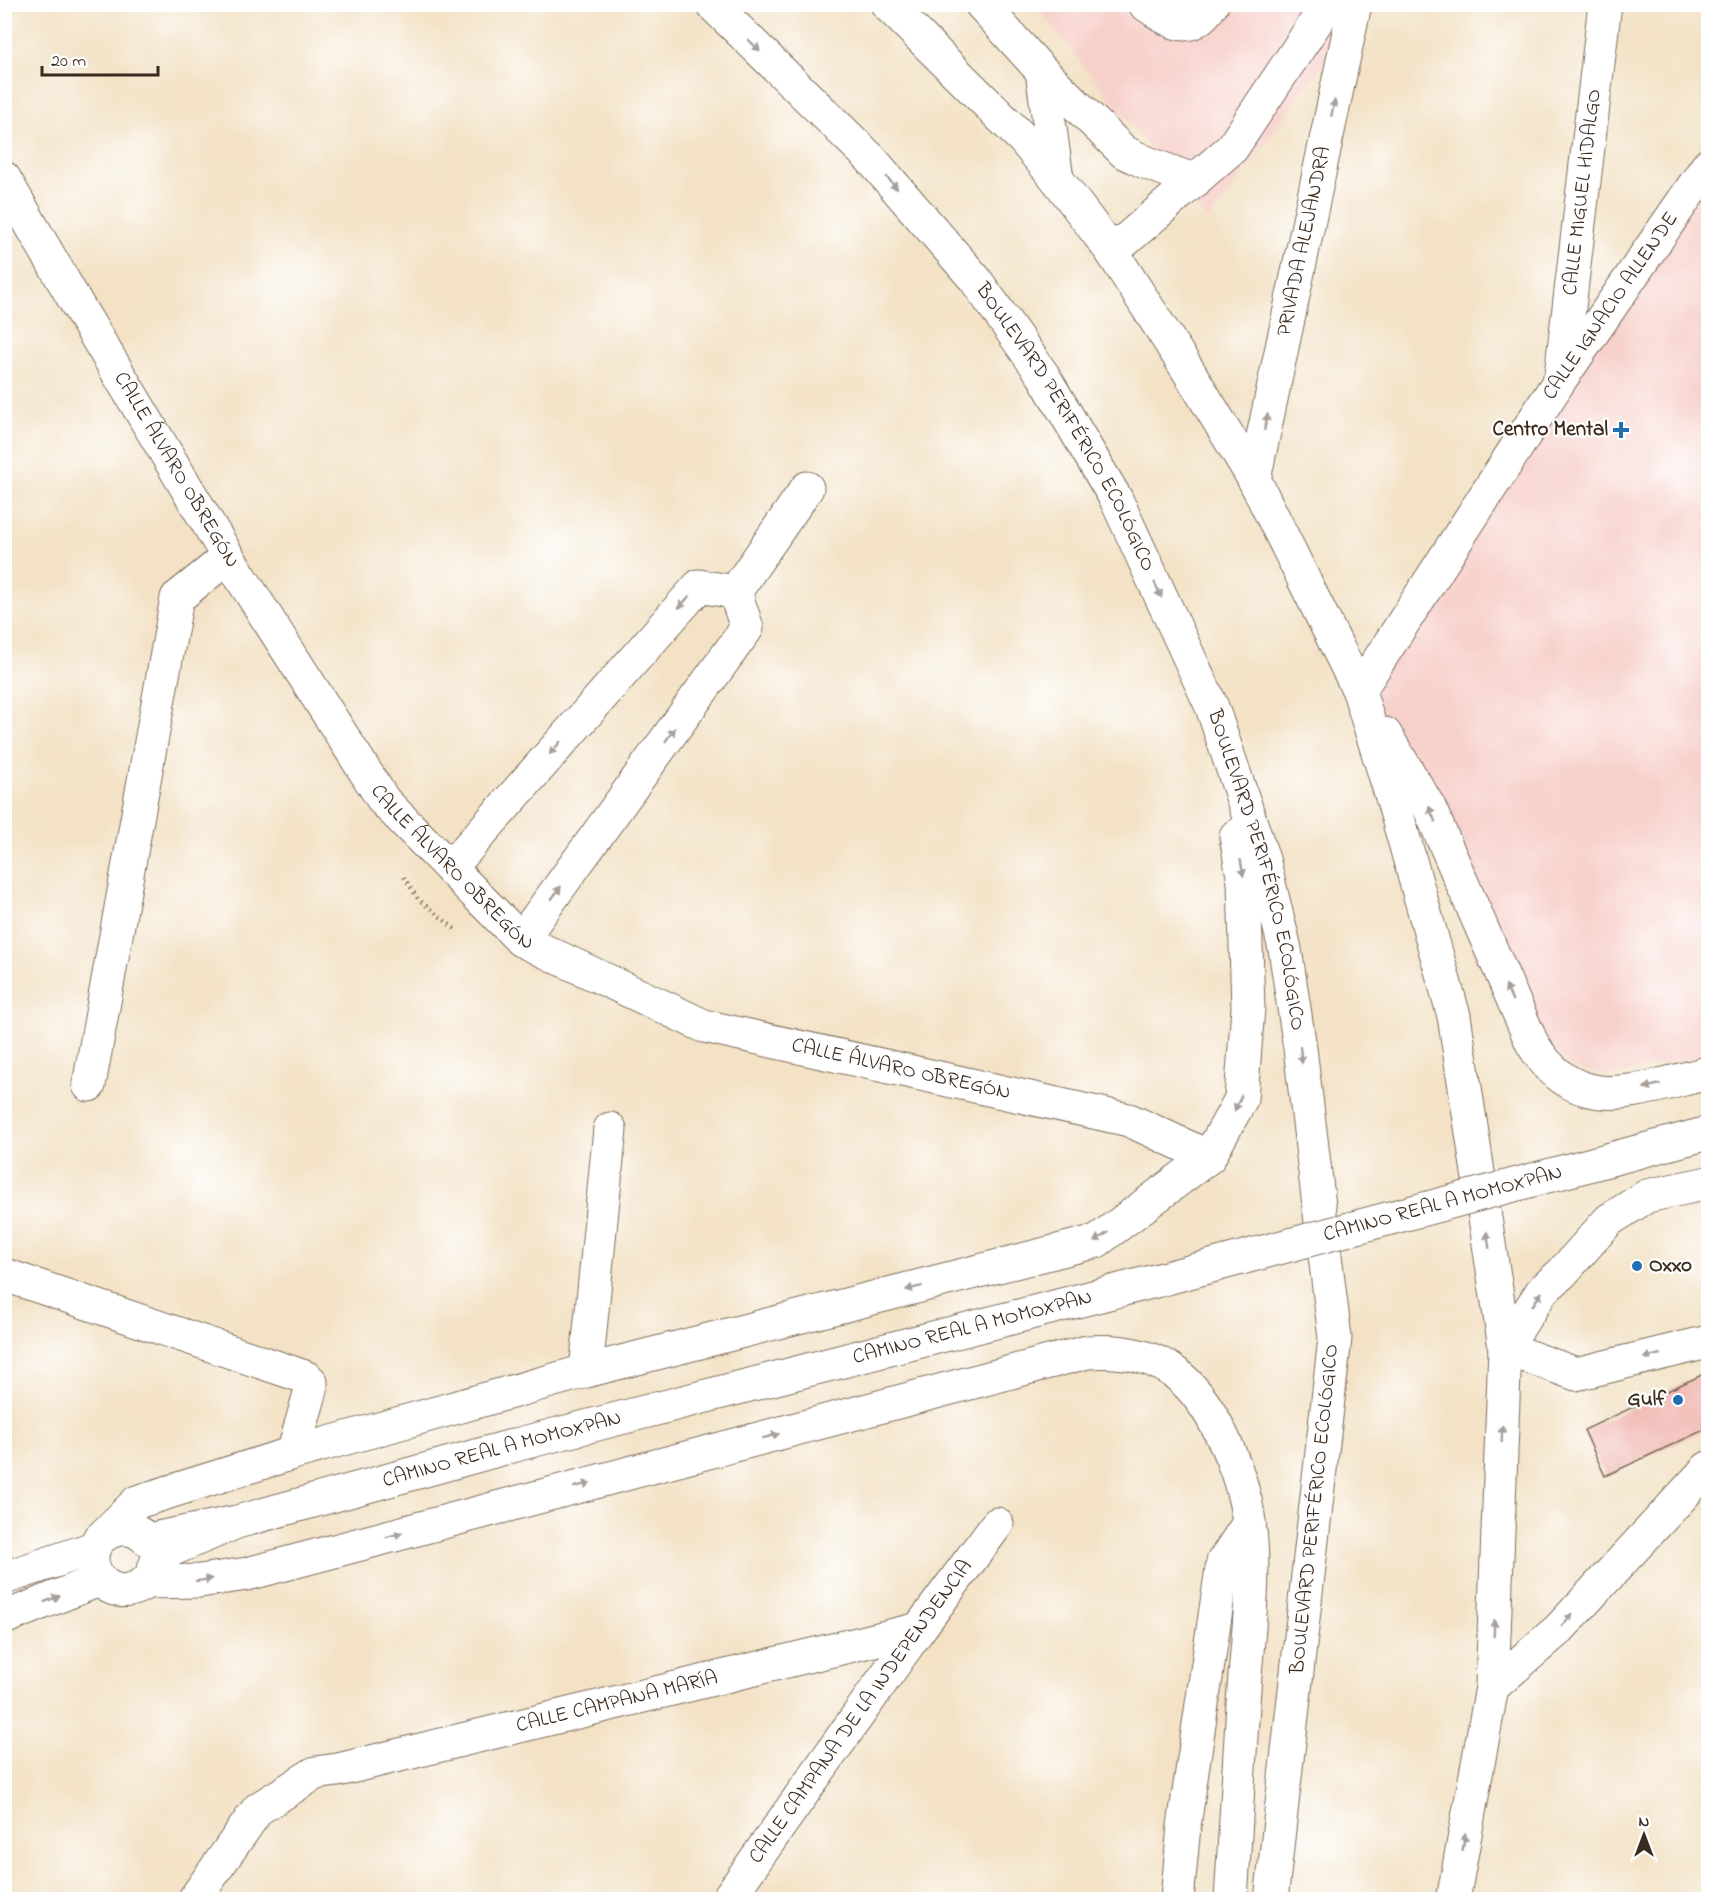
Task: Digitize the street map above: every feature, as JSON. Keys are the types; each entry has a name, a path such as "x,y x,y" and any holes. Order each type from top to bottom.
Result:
{"main road":[{"name":"BOULEVARD PERIFÉRICO ECOLÓGICO","path":"712,4 871,159 975,279 1043,375 1116,499 1212,707 1263,859 1285,949 1300,1048 1335,1338 1271,1899"},
{"path":"887,4 1023,139 1057,179 1112,252 1185,366 1254,479 1359,691 1429,807 1527,1032 1541,1058 1553,1071 1576,1085 1602,1094 1621,1094 1708,1073"},
{"path":"981,4 1042,71 1124,152 1195,181"},
{"path":"1145,4 1175,24 1189,25 1203,17 1212,4"},
{"path":"1112,252 1232,148 1328,4"},
{"name":"PRIVADA ALEJANDRA","path":"1254,479 1355,4"},
{"name":"CALLE MIGUEL HIDALGO","path":"1560,380 1605,4"},
{"path":"1042,71 1057,179"},
{"name":"CALLE IGNACIO ALLENDE","path":"1359,691 1560,380 1708,165"},
{"name":"CALLE ÁLVARO OBREGÓN","path":"4,178 228,557 384,801 521,940 704,1026 1129,1120 1209,1157"},
{"path":"735,592 807,489"},
{"path":"89,1085 177,598 228,557"},
{"path":"450,867 699,586 735,592"},
{"path":"521,940 747,628 735,592"},
{"path":"1359,691 1394,804 1454,1016 1505,1348 1492,1687 1454,1899"},
{"path":"1212,707 1245,882 1248,1008 1241,1099 1209,1157 1097,1241 586,1371 293,1453 137,1502 99,1541 92,1560 99,1580 108,1587 123,1591 134,1589 146,1582 200,1581 247,1574 1087,1352 1112,1350 1137,1355 1161,1364 1194,1388 1206,1404 1232,1457 1244,1494 1249,1523 1251,1583 1231,1899"},
{"path":"586,1371 610,1129"},
{"name":"CAMINO REAL A MOMOXPAN","path":"4,1578 99,1541 116,1529 128,1528 140,1533 148,1540 237,1522 523,1443 1159,1280 1708,1133"},
{"path":"1505,1348 1542,1291 1562,1273 1608,1220 1647,1196 1708,1183"},
{"path":"8,1276 305,1377 310,1382 311,1390 293,1453"},
{"path":"1505,1348 1576,1374 1708,1342"},
{"path":"1492,1687 1559,1629 1708,1468"},
{"name":"CAMINO REAL A MOMOXPAN","path":"146,1582 159,1556 237,1522"},
{"path":"1177,1899 1184,1826 1223,1563 1249,1523"},
{"name":"CALLE CAMPANA DE LA INDEPENDENCIA","path":"727,1899 919,1629 997,1524"},
{"path":"4,1618 99,1580"},
{"name":"CALLE CAMPANA MARÍA","path":"195,1899 258,1809 315,1773 338,1770 919,1629"}],"shaded area":[{"path":"1035,5 1366,5 1208,221"},
{"name":"Centro Mental","path":"1708,168 1708,1054 1607,1076 1568,1066 1541,1032 1454,820 1359,691"}],"building":[{"name":"Gulf","path":"1708,1372 1708,1428 1605,1476 1584,1430"}],"place":[{"name":"Centro Mental","path":"1621,430"},
{"name":"Oxxo","path":"1637,1266"},
{"name":"Gulf","path":"1678,1400"}]}
